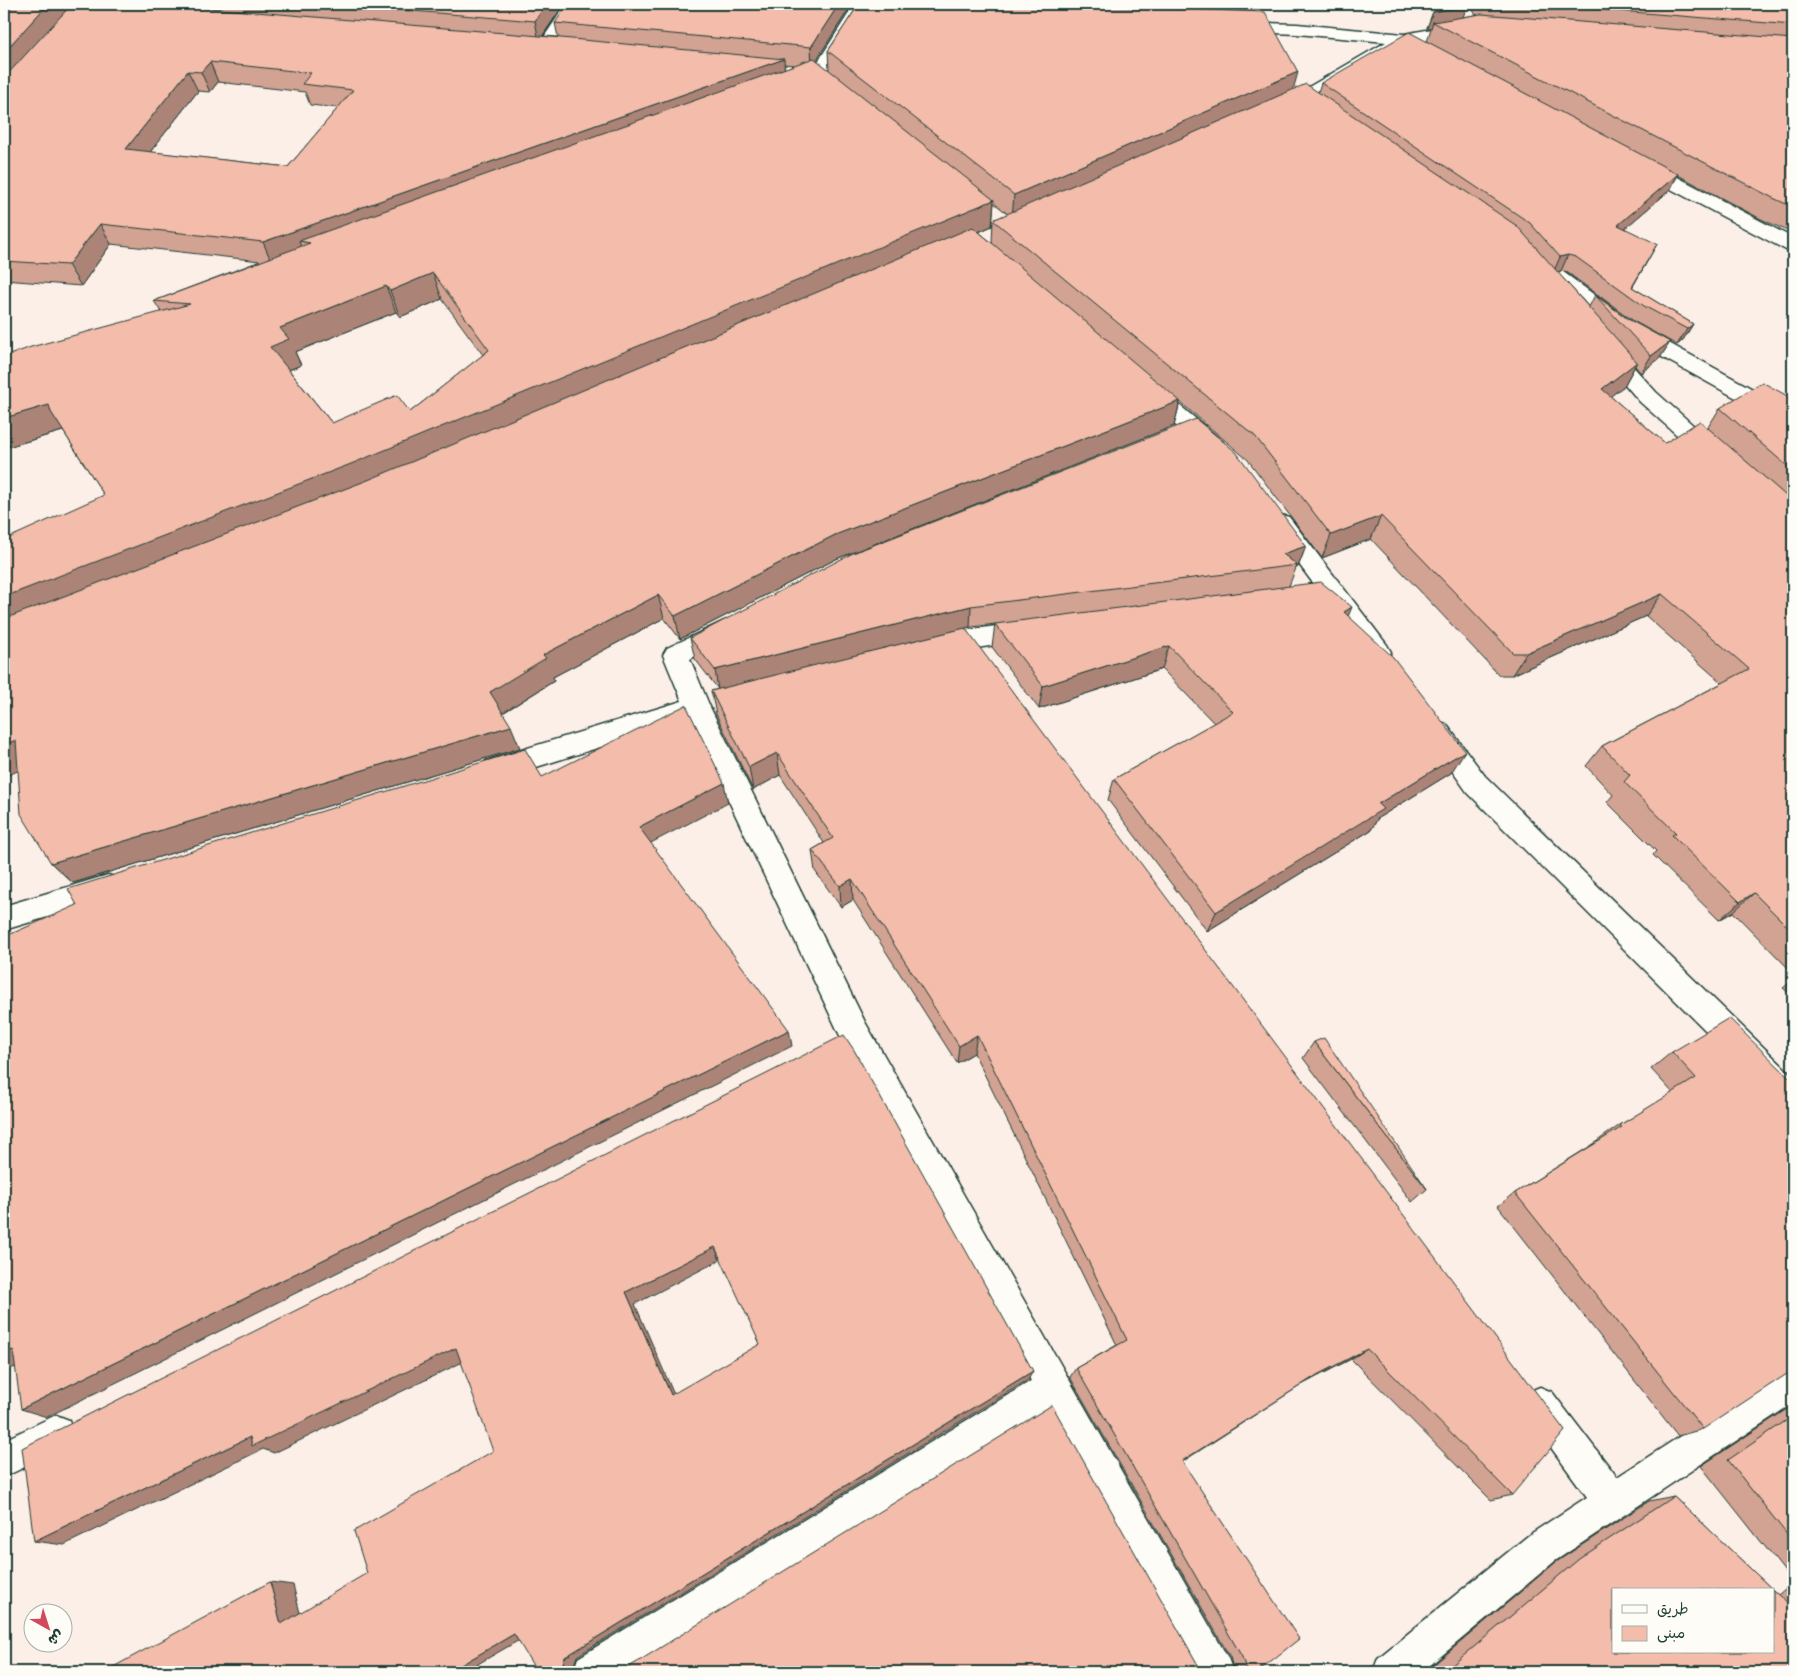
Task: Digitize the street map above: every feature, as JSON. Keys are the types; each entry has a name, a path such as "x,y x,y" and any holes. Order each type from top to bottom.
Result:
{"street":[{"path":"36,4 86,7 123,13"},
{"path":"545,49 574,4"},
{"path":"70,24 86,7"},
{"path":"818,76 857,8 876,13"},
{"path":"1218,26 1265,20 1404,39 1430,53"},
{"path":"1334,122 1292,103 1404,39 1474,22"},
{"path":"526,47 565,51"},
{"path":"780,80 818,76 834,88"},
{"path":"1629,159 1793,246"},
{"path":"1572,310 1522,252 1627,329 1793,420"},
{"path":"1591,332 1648,397 1728,467"},
{"path":"1134,378 1232,461"},
{"path":"1167,440 1194,429"},
{"path":"1268,506 1390,669"},
{"path":"1303,596 1333,592"},
{"path":"744,620 676,655 711,704 841,1038 1054,1387 1214,1672"},
{"path":"914,653 970,639 1049,629"},
{"path":"970,639 988,663"},
{"path":"469,777 711,704"},
{"path":"1425,715 1476,784 1793,1097"},
{"path":"4,918 127,881"},
{"path":"1524,1382 1613,1501"},
{"path":"1392,1672 1542,1548 1793,1383"},
{"path":"592,1672 1054,1387"},
{"path":"4,1459 84,1419"}],"building":[{"path":"4,4 48,4 4,52"},
{"path":"72,4 161,4 784,59 263,242 100,224 68,265 4,261 4,78","holes":["210,62 311,73 302,84 353,90 288,167 126,149 188,71 201,72"]},
{"path":"326,4 546,4 535,21"},
{"path":"568,4 839,4 811,47 555,23"},
{"path":"859,4 1033,4 1265,12 1298,72 1014,195 828,51"},
{"path":"1447,4 1465,4 1467,6 1433,12"},
{"path":"1532,4 1793,4 1793,25"},
{"path":"1481,14 1793,39 1793,207 1433,22"},
{"path":"1409,32 1678,174 1618,225 1657,244 1632,287 1693,324 1687,329 1644,306 1576,257 1568,255 1560,257 1530,223 1321,83"},
{"path":"814,58 994,200 351,464 4,597 4,540 104,495 51,412 49,405 4,418 4,357 31,347 190,304 154,301 310,243 299,241","holes":["433,273 489,350 410,412 397,395 332,423 270,347 289,339 280,328 386,286 390,291"]},
{"path":"1306,84 1517,226 1637,362 1602,389 1665,443 1700,421 1793,502 1793,932 1754,893 1740,902 1672,835 1676,833 1624,782 1630,775 1602,746 1749,669 1662,594 1526,653 1513,653 1381,516 1331,535 1255,436 993,220"},
{"path":"973,227 1180,401 835,535 675,616 658,595 543,655 546,658 490,692 511,726 51,863 21,814 16,740 4,745 4,619 368,480"},
{"path":"1595,295 1628,319 1670,342 1651,356"},
{"path":"1762,382 1793,399 1793,471 1720,408"},
{"path":"1196,419 1236,452 1306,546 1283,554 1297,565 971,606 715,670 690,638 853,553"},
{"path":"1321,582 1352,607 1344,612 1393,657 1465,751 1378,804 1383,809 1216,912 1114,779 1233,712 1169,646 1043,686 995,624"},
{"path":"965,628 1565,1431 1512,1495 1367,1349 1317,1375 1182,1461 1299,1639 1257,1672 1247,1672 1242,1657 1076,1368 1127,1340 977,1035 959,1046 852,879 840,886 812,850 833,838 777,753 749,767 711,691"},
{"path":"686,705 724,783 639,827 789,1030 21,1409 13,1350 4,1353 4,937 77,905 68,889 525,749 542,777"},
{"path":"1729,1018 1793,1081 1793,1370 1703,1429 1515,1193 1622,1127 1620,1125 1696,1078 1672,1052"},
{"path":"844,1035 1033,1371 565,1657 560,1672 537,1672 514,1634 449,1672 104,1672 270,1582 281,1624 367,1573 354,1531 493,1451 456,1348 252,1446 250,1437 34,1541 22,1448","holes":["715,1247 760,1344 671,1395 626,1292"]},
{"path":"1324,1038 1427,1189 1314,1042"},
{"path":"1052,1405 1202,1672 621,1672"},
{"path":"1793,1416 1793,1542 1728,1460"},
{"path":"1674,1496 1771,1588 1612,1588 1612,1654 1774,1654 1774,1591 1793,1607 1793,1672 1444,1672 1579,1559"}]}
